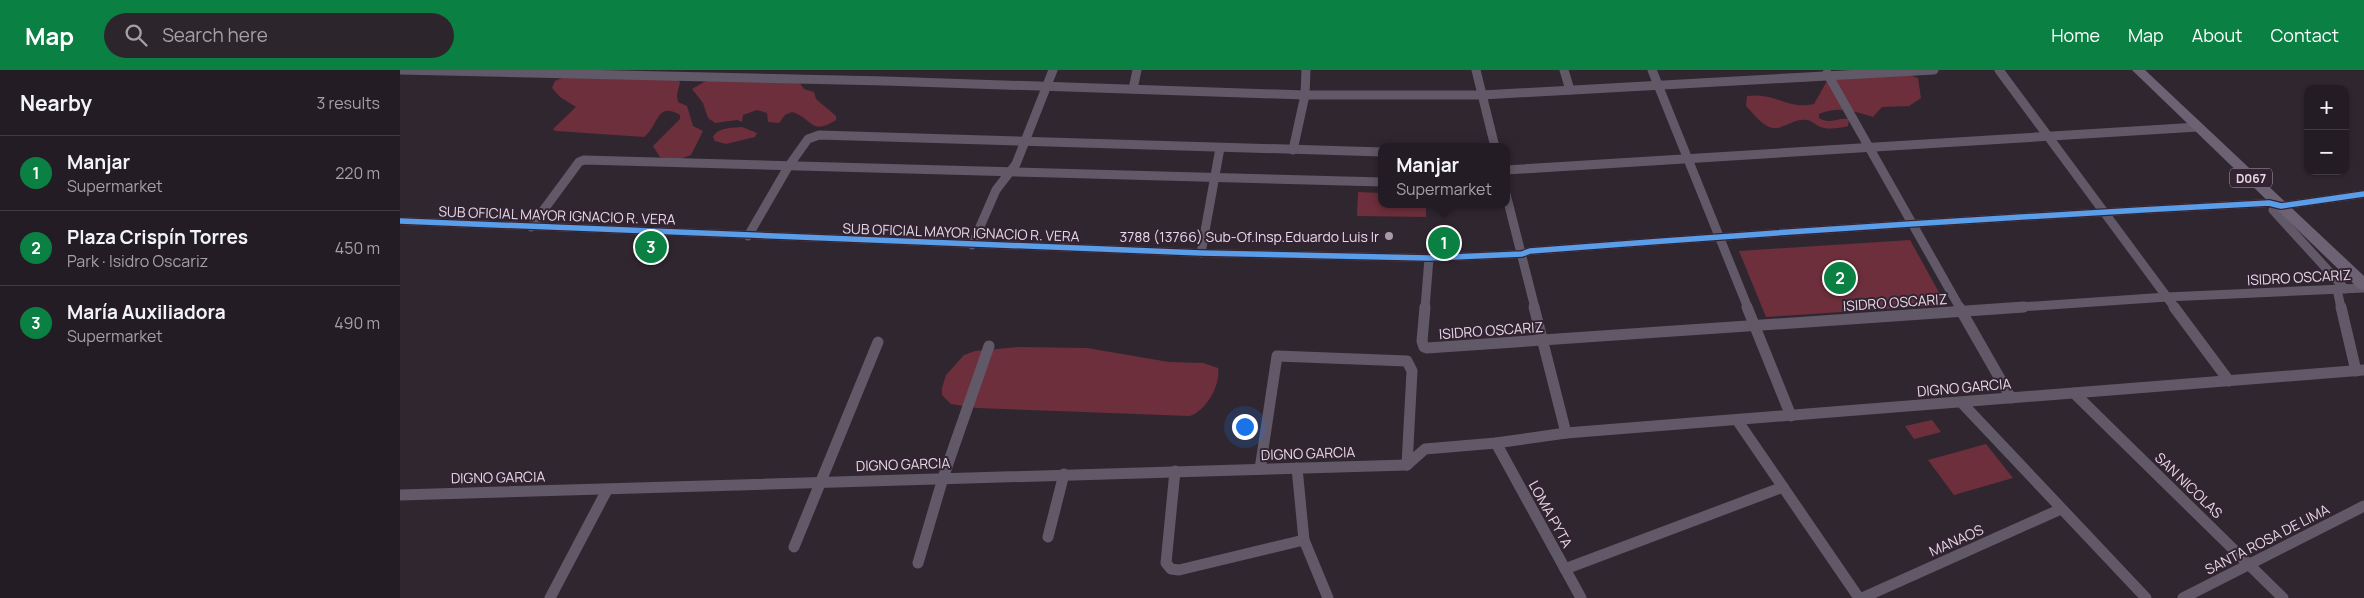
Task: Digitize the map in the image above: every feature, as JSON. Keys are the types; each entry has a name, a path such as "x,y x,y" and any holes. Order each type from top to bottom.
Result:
{"main road":[{"name":"D067","path":"2138,70 2198,127 2277,208 2313,236 2364,286"}],"street":[{"path":"400,70 885,81 1305,95 1482,95 1744,81 1827,73 1934,70"},
{"path":"885,81 890,70"},
{"path":"972,245 996,190 1016,164 1054,70"},
{"path":"1133,88 1136,70"},
{"path":"1293,150 1305,95 1306,70"},
{"path":"1476,70 1493,143"},
{"path":"1564,70 1570,90"},
{"path":"1652,70 1791,416"},
{"path":"1739,70 1744,81"},
{"path":"1999,70 2229,381"},
{"path":"1827,73 1913,228 2011,398"},
{"path":"1510,170 2198,127"},
{"path":"748,236 788,167 808,139 819,136 1378,152"},
{"path":"1201,253 1220,148"},
{"path":"531,226 579,162 584,160 1378,182"},
{"name":"SUB OFICIAL MAYOR IGNACIO R. VERA","path":"400,221 1201,253 1429,258 1522,254 1532,257 1721,241 1913,228 2277,208 2364,194"},
{"path":"1510,208 1566,433"},
{"path":"2277,208 2298,238 2341,289 2360,371"},
{"path":"2298,238 2313,236"},
{"name":"ISIDRO OSCARIZ","path":"1429,258 1422,341 1424,347 1427,348 2167,297 2341,289 2364,286"},
{"path":"794,547 878,342"},
{"path":"918,562 943,478 989,346"},
{"path":"1260,469 1276,356 1407,361 1412,371 1407,465"},
{"name":"DIGNO GARCIA","path":"400,495 1407,465 1425,449 1496,444 1566,433 2360,371"},
{"name":"SAN NICOLAS","path":"2074,393 2283,598"},
{"path":"1961,402 2146,598"},
{"path":"1737,420 1861,598"},
{"name":"LOMA PYTA","path":"1496,444 1581,598"},
{"path":"1297,468 1304,540 1328,598"},
{"path":"1175,472 1166,562 1171,569 1179,570 1304,540"},
{"path":"1048,537 1064,474"},
{"path":"1565,569 1783,487"},
{"path":"550,598 607,490"},
{"name":"SANTA ROSA DE LIMA","path":"2183,598 2364,506"},
{"name":"MANAOS","path":"1861,598 2061,509"}],"shaded area":[{"path":"1869,76 1912,76 1918,78 1921,98 1909,106 1882,107 1873,117 1852,111 1840,110 1819,114 1819,118 1827,121 1849,119 1848,126 1834,128 1824,128 1803,120 1781,127 1771,127 1761,122 1746,106 1747,96 1757,95 1796,105 1814,104 1827,81"},
{"path":"562,78 676,79 680,82 677,95 678,102 687,106 693,126 703,131 691,155 678,160 660,157 653,146 680,119 680,115 672,111 662,113 644,137 556,131 553,129 576,107 560,97 552,88 555,81"},
{"path":"717,79 744,82 799,82 804,89 814,92 816,99 836,116 836,120 828,125 816,126 792,112 785,115 779,123 768,122 767,113 757,110 743,115 742,122 737,120 715,123 708,118 703,103 692,89 704,82"},
{"path":"742,127 757,133 755,137 726,144 715,141 713,137 718,131"},
{"path":"1358,192 1378,193 1378,208 1426,208 1426,217 1357,216"},
{"path":"1910,240 1946,305 1766,317 1739,251"},
{"path":"1018,347 1087,348 1169,362 1203,363 1218,368 1217,382 1207,403 1202,409 1190,416 977,408 951,404 942,395 946,375 964,355 975,351"},
{"path":"1932,420 1941,432 1914,439 1905,426"},
{"path":"1986,444 2013,478 1954,495 1928,460"}],"cycle path":[{"path":"400,221 1201,253 1429,258 1522,254 1530,251 1622,244 1991,219 2269,203 2281,206 2364,194"}],"place":[{"name":"3788 (13766) Sub-Of.Insp.Eduardo Luis Ir","path":"1389,236"},
{"name":"Manjar","path":"1444,243"},
{"name":"María Auxiliadora","path":"651,247"},
{"name":"Plaza Crispín Torres","path":"1840,278"}]}
